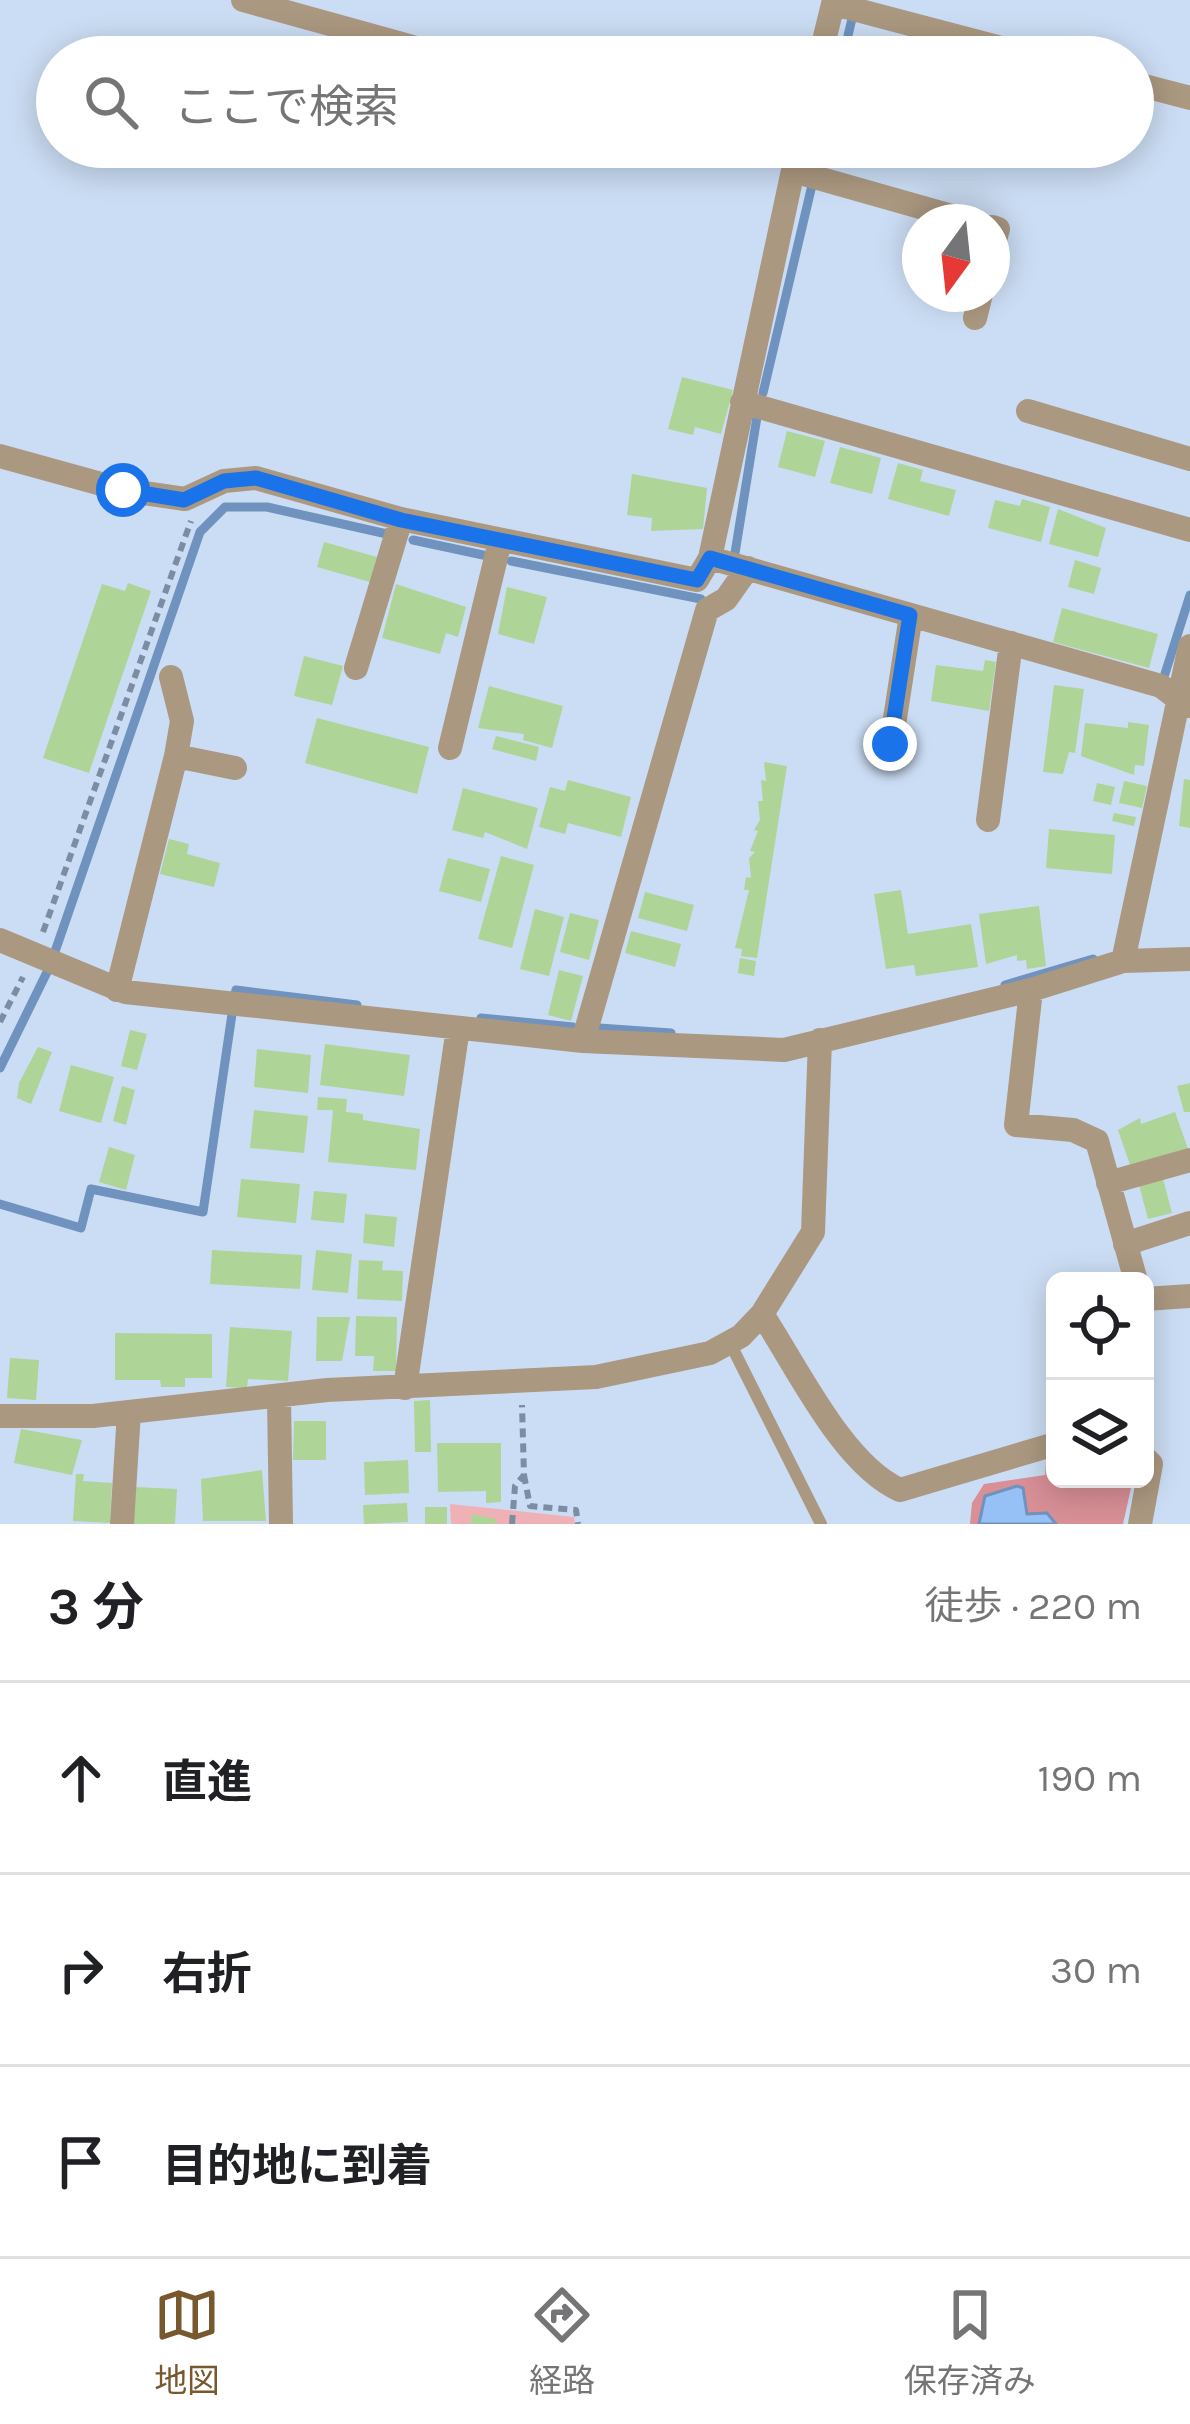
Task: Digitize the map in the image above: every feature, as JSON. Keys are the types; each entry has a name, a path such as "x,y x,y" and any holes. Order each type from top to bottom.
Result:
{"street":[{"path":"244,0 373,36"},
{"path":"830,36 844,5 957,36"},
{"path":"1154,89 1190,98"},
{"path":"0,456 123,490 184,500 224,481 256,478 401,520 697,580 710,558 742,402 802,168"},
{"path":"812,168 919,204"},
{"path":"742,402 1190,530"},
{"path":"1028,411 1190,459"},
{"path":"356,668 401,520"},
{"path":"450,748 500,541"},
{"path":"710,558 1161,686 1184,702"},
{"path":"583,1041 706,610 726,599 748,568"},
{"path":"890,744 910,615"},
{"path":"988,820 1011,643"},
{"path":"1124,962 1184,702 1190,646"},
{"path":"117,990 176,756 182,721 171,677"},
{"path":"176,756 235,768"},
{"path":"0,940 117,990 583,1041 784,1050 1031,990 1124,962 1190,959"},
{"path":"1031,990 1016,1125 1090,1135 1133,1272"},
{"path":"405,1388 458,1028"},
{"path":"2,1424 405,1388 596,1377 710,1353 762,1314 813,1232 820,1040"},
{"path":"1108,1183 1190,1160"},
{"path":"1125,1244 1190,1223"},
{"path":"1154,1298 1190,1296"},
{"path":"762,1314 877,1480 901,1490 1046,1447"},
{"path":"279,1398 280,1524"},
{"path":"122,1524 129,1412"},
{"path":"1140,1524 1147,1488"}],"lane":[{"path":"729,1342 821,1524"}],"path":[{"path":"0,1022 38,954 204,489"},
{"path":"521,1383 524,1475 530,1506 575,1510 578,1524"},
{"path":"512,1524 514,1486 524,1475"}],"shaded area":[{"path":"1046,1463 1046,1488 1131,1488 1123,1524 970,1524 972,1503 984,1484 1045,1475"},
{"path":"450,1504 574,1517 575,1524 451,1524"}],"water":[{"path":"1023,1488 1027,1514 1047,1513 1056,1524 979,1524 985,1496"}],"building":[{"path":"682,377 733,390 721,434 695,427 693,435 668,429"},
{"path":"787,431 825,441 815,477 778,467"},
{"path":"840,447 881,458 872,494 830,483"},
{"path":"898,463 923,470 920,481 956,490 949,516 888,499"},
{"path":"632,474 707,488 703,529 651,531 652,518 627,515"},
{"path":"1022,499 1050,507 1041,542 988,528 995,500 1020,506"},
{"path":"1058,509 1106,528 1098,557 1049,544"},
{"path":"324,542 377,557 370,582 317,567"},
{"path":"1075,560 1101,568 1094,594 1068,587"},
{"path":"128,583 151,591 89,773 43,758 102,584 125,591"},
{"path":"396,584 466,607 458,637 446,633 440,654 382,638"},
{"path":"507,587 547,597 534,644 498,634"},
{"path":"1062,608 1158,634 1149,668 1053,642"},
{"path":"304,656 343,666 332,705 294,696"},
{"path":"985,660 996,662 989,711 931,701 936,665 983,671"},
{"path":"1054,685 1084,689 1075,753 1069,752 1063,774 1043,772"},
{"path":"489,686 563,706 552,748 523,740 524,734 478,728"},
{"path":"317,718 429,747 417,794 305,763"},
{"path":"1128,722 1149,725 1144,766 1135,765 1134,775 1081,756 1085,723 1128,728"},
{"path":"496,736 539,747 536,761 492,749"},
{"path":"764,762 787,766 757,958 741,956 742,949 735,948 749,890 744,890 746,877 751,878 749,858 755,852 750,851 760,820 758,801 763,801"},
{"path":"1184,779 1190,780 1190,828 1179,826"},
{"path":"568,780 631,797 621,837 568,823 565,834 539,827 550,787 565,791"},
{"path":"1124,781 1147,786 1142,808 1119,803"},
{"path":"1097,783 1115,787 1111,805 1093,801"},
{"path":"463,788 538,808 527,849 485,832 483,838 452,830"},
{"path":"1114,813 1136,817 1134,826 1112,821"},
{"path":"1049,829 1115,835 1112,874 1046,868"},
{"path":"169,839 189,844 187,854 220,863 214,887 160,874"},
{"path":"501,856 534,865 512,948 478,939"},
{"path":"448,858 490,869 481,902 439,891"},
{"path":"901,890 908,934 971,924 978,967 916,976 914,965 886,969 874,894"},
{"path":"645,892 694,905 687,931 638,918"},
{"path":"1039,906 1046,966 1027,969 1026,960 1017,961 1017,955 986,964 979,914"},
{"path":"535,909 564,917 549,976 520,969"},
{"path":"570,913 599,920 589,960 560,952"},
{"path":"631,931 681,944 675,967 625,953"},
{"path":"740,958 756,961 754,976 738,973"},
{"path":"559,970 583,976 571,1021 548,1015"},
{"path":"130,1030 147,1034 137,1070 121,1066"},
{"path":"325,1044 410,1055 404,1096 320,1085"},
{"path":"38,1047 52,1052 31,1104 17,1098 19,1083"},
{"path":"257,1049 311,1055 308,1093 254,1087"},
{"path":"71,1065 114,1077 101,1123 59,1111"},
{"path":"1190,1083 1190,1112 1184,1112 1177,1086"},
{"path":"122,1086 135,1090 126,1125 113,1121"},
{"path":"318,1097 347,1099 346,1112 363,1114 363,1120 420,1129 416,1170 328,1162 333,1110 317,1110"},
{"path":"254,1110 308,1116 304,1153 250,1148"},
{"path":"1175,1112 1188,1149 1130,1165 1118,1130 1140,1118 1141,1124"},
{"path":"109,1147 135,1155 126,1190 99,1182"},
{"path":"241,1179 300,1184 296,1223 237,1217"},
{"path":"1163,1179 1172,1213 1148,1219 1139,1185"},
{"path":"314,1191 347,1194 344,1223 311,1220"},
{"path":"365,1214 397,1217 394,1247 363,1243"},
{"path":"212,1250 302,1255 300,1289 210,1284"},
{"path":"316,1250 352,1254 348,1293 312,1290"},
{"path":"359,1260 383,1261 382,1270 403,1271 402,1301 357,1299"},
{"path":"356,1316 397,1317 396,1371 373,1371 374,1356 355,1356"},
{"path":"317,1317 350,1317 342,1361 316,1361"},
{"path":"230,1327 292,1331 288,1381 248,1379 247,1388 226,1387"},
{"path":"115,1333 212,1334 212,1378 185,1378 185,1387 161,1387 160,1380 115,1380"},
{"path":"10,1358 39,1360 36,1400 7,1398"},
{"path":"430,1400 431,1452 415,1452 414,1401"},
{"path":"294,1421 326,1421 326,1460 293,1460"},
{"path":"21,1429 82,1440 72,1475 14,1463"},
{"path":"437,1443 501,1443 501,1502 486,1503 486,1491 438,1492"},
{"path":"408,1460 409,1493 365,1495 364,1462"},
{"path":"262,1470 266,1521 203,1521 201,1479"},
{"path":"76,1474 84,1474 83,1481 112,1483 110,1523 73,1521"},
{"path":"136,1487 177,1489 175,1524 133,1524"},
{"path":"407,1503 408,1522 364,1524 363,1505"},
{"path":"425,1507 447,1507 447,1524 425,1524"},
{"path":"472,1514 496,1519 495,1524 470,1524"}],"waterway":[{"path":"848,36 854,10"},
{"path":"763,393 816,168"},
{"path":"735,553 757,417"},
{"path":"0,1068 50,966 200,532 225,507 267,507 387,534"},
{"path":"413,540 483,555"},
{"path":"511,561 701,599"},
{"path":"1163,680 1190,595"},
{"path":"1005,985 1093,959"},
{"path":"235,995 236,990 357,1005"},
{"path":"0,1204 81,1228 91,1189 203,1212 232,1014"},
{"path":"481,1018 573,1027"},
{"path":"599,1028 671,1033"}],"route":[{"path":"123,490 184,500 224,481 256,478 401,520 697,580 710,558 910,615 890,744"}]}
